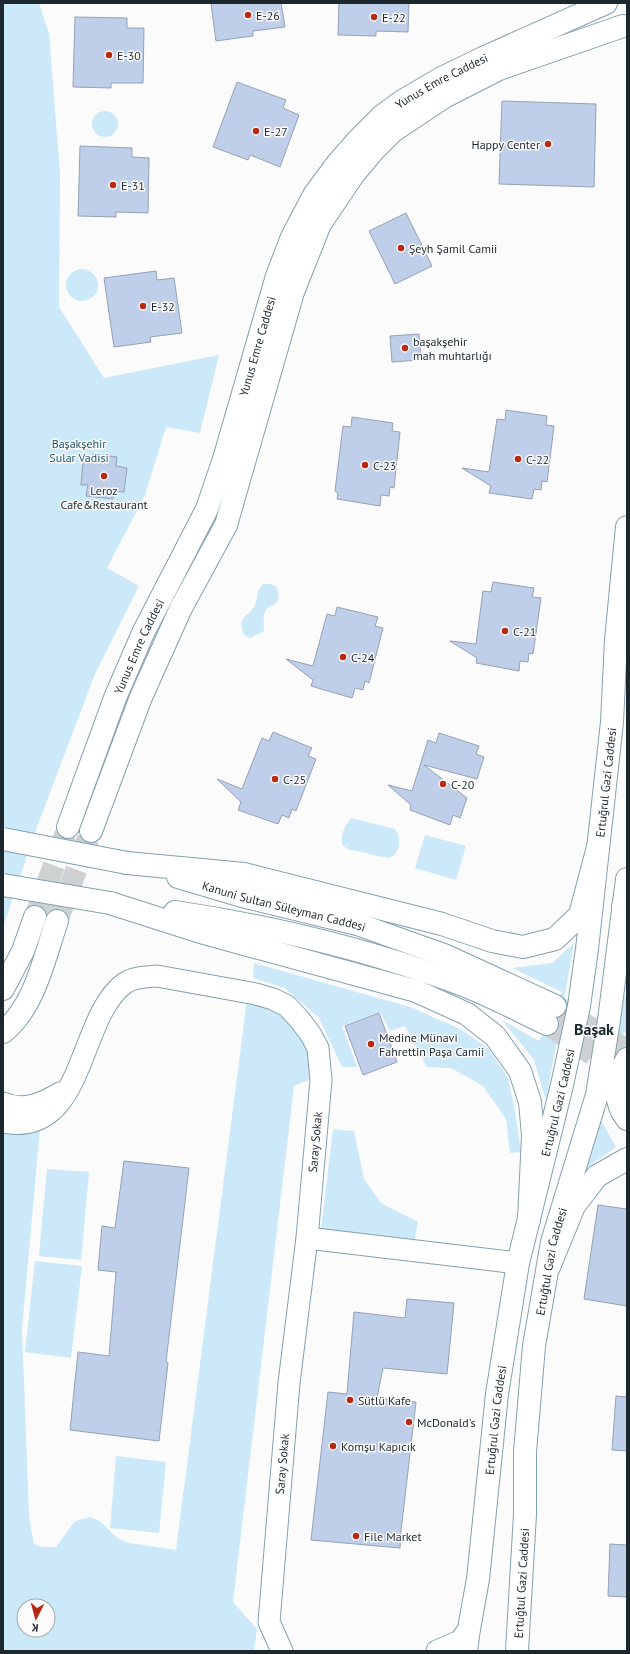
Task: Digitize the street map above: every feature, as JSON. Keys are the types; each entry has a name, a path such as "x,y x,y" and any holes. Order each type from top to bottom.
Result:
{"main road":[{"name":"Yunus Emre Caddesi","path":"68,827 115,698 144,634 207,509 224,459 276,276 292,237 314,195 337,164 358,140 382,116 404,100 440,79 477,61 606,3"},
{"path":"618,3 619,15 625,28"},
{"name":"Yunus Emre Caddesi","path":"91,831 142,697 181,608 226,525 293,292 320,224 353,175 374,150 393,131 444,97 499,69 625,28"},
{"name":"Ertuğrul Gazi Caddesi","path":"466,1651 468,1629 478,1579 497,1394 518,1263 579,1006 622,632 627,527"},
{"name":"Kanuni Sultan Süleyman Caddesi","path":"3,839 127,863 242,896 357,924 444,955 551,1015 452,980 368,953 303,936 227,920 110,903 3,885"},
{"path":"127,863 244,874 442,924 492,941 523,947 555,939 580,915 598,847"},
{"name":"Ertuğtul Gazi Caddesi","path":"517,1651 525,1514 525,1452 534,1346 549,1267 552,1242 597,1095 610,1020 625,913 627,878"},
{"path":"110,903 204,933 416,991 467,1014 496,1036 520,1071 530,1102 533,1135 529,1220"},
{"path":"3,989 23,951 35,917"},
{"path":"3,1032 21,1012 32,993 57,921"},
{"path":"627,1060 618,1078 616,1092 623,1114 627,1120"},
{"path":"549,1267 574,1206 597,1176 627,1158"}],"street":[{"name":"Saray Sokak","path":"3,1122 26,1123 40,1120 54,1110 69,1088 113,994 126,983 140,977 157,976 256,994 272,999 287,1006 311,1035 318,1048 321,1080 307,1238 289,1383 269,1622 282,1651"},
{"path":"3,1103 12,1107 24,1108 33,1106 48,1100 69,1088"},
{"path":"307,1238 518,1263"},
{"path":"437,1651 460,1640 468,1629"}],"green space":[{"name":"Başakşehir Sular Vadisi","path":"3,3 39,3 49,34 60,173 59,307 104,378 219,355 200,433 166,427 145,495 107,568 139,586 95,674 38,824 3,927"},
{"path":"105,111 114,115 118,124 114,133 105,137 96,133 92,124 96,115"},
{"path":"79,269 85,269 95,276 98,285 97,291 91,298 85,301 79,301 69,294 66,288 66,282 73,272"},
{"path":"263,584 271,584 277,587 278,599 276,604 267,608 265,612 264,631 250,638 244,635 242,623 245,616 254,607 258,591"},
{"path":"351,818 395,829 399,837 399,846 395,855 388,858 347,849 342,844 342,837 345,827"},
{"path":"425,835 466,846 456,880 415,868"},
{"path":"574,943 546,1101 534,1060 502,1020 539,1041 562,992 512,968 552,963"},
{"path":"254,963 410,1007 460,1029 488,1048 508,1078 521,1152 510,1153 506,1119 483,1086 451,1068 427,1067 405,1026 390,1031 380,1012 342,1026 357,1067 342,1067 319,1018 285,988 253,978"},
{"path":"622,989 627,1001 627,1031 612,1042"},
{"path":"247,1000 282,1012 308,1039 313,1078 294,1086 233,1602 257,1629 254,1651 3,1651 3,1126 40,1129 22,1328 29,1517 34,1544 42,1547 56,1547 75,1521 90,1517 101,1522 117,1538 129,1543 176,1550"},
{"path":"598,1115 616,1147 585,1169"},
{"path":"333,1129 354,1131 364,1179 381,1203 418,1222 414,1242 321,1229"},
{"path":"47,1169 89,1172 81,1260 39,1256"},
{"path":"35,1261 82,1266 71,1358 25,1352"},
{"path":"116,1456 166,1462 159,1533 110,1528"}],"building":[{"name":"E-26","path":"211,3 281,3 285,27 253,31 253,36 216,41"},
{"name":"E-22","path":"339,3 409,3 408,32 376,31 376,36 338,35"},
{"name":"E-30","path":"75,17 127,18 127,28 144,28 143,83 111,83 111,88 73,87"},
{"name":"E-27","path":"237,82 286,100 283,108 299,115 280,167 250,155 248,160 213,147"},
{"name":"Happy Center","path":"502,101 596,104 594,187 499,184"},
{"name":"E-31","path":"80,146 132,148 132,157 149,158 148,213 116,212 116,217 78,216"},
{"name":"Şeyh Şamil Camii","path":"406,213 432,266 395,284 369,231"},
{"name":"E-32","path":"156,271 157,280 174,278 182,333 150,337 151,342 114,347 104,278"},
{"name":"başakşehir mah muhtarlığı","path":"419,334 421,360 392,362 390,336"},
{"name":"C-22","path":"506,410 547,416 546,425 554,426 547,482 542,481 541,490 534,489 532,499 489,493 491,486 462,468 489,472 497,419 505,420"},
{"name":"C-23","path":"352,417 393,423 392,431 400,432 394,488 390,487 389,496 381,495 380,506 337,499 338,493 335,491 343,426 351,427"},
{"name":"Leroz Cafe&Restaurant","path":"93,454 117,457 116,466 127,468 124,492 114,491 113,499 86,496 88,485 81,485 83,462 92,463"},
{"name":"C-21","path":"493,582 534,588 532,597 541,598 533,654 529,653 528,662 520,661 519,671 476,663 477,658 450,641 476,644 483,591 491,592"},
{"name":"C-24","path":"337,607 378,617 375,626 383,628 369,683 365,681 363,690 355,688 352,698 311,686 313,680 286,659 313,666 327,614 335,616"},
{"name":"C-25","path":"273,732 312,748 308,756 316,759 296,811 292,809 289,818 282,815 278,824 238,810 241,802 217,779 242,789 262,738 269,741"},
{"name":"C-20","path":"439,733 479,746 476,754 484,757 477,779 424,765 467,798 460,818 453,815 450,825 410,810 411,805 388,785 412,791 428,740 436,743"},
{"name":"Medine Münavi Fahrettin Paşa Camii","path":"379,1013 397,1062 363,1075 345,1026"},
{"path":"124,1161 189,1168 166,1362 168,1363 159,1441 70,1430 78,1352 109,1356 116,1272 98,1270 102,1226 115,1228"},
{"path":"598,1205 627,1209 627,1306 584,1299"},
{"path":"407,1299 454,1303 447,1374 383,1368 377,1398 416,1402 400,1548 311,1540 328,1392 347,1394 354,1312 405,1318"},
{"path":"616,1396 627,1397 627,1451 612,1450"},
{"path":"610,1544 627,1545 627,1597 608,1596"}],"tunnel":[{"path":"35,917 68,827"},
{"path":"57,921 91,831"},
{"path":"555,1006 627,1050"},
{"path":"547,1024 617,1071"}],"place":[{"name":"E-26","path":"248,15"},
{"name":"E-22","path":"374,17"},
{"name":"E-30","path":"109,55"},
{"name":"E-27","path":"256,131"},
{"name":"Happy Center","path":"548,144"},
{"name":"E-31","path":"113,185"},
{"name":"Şeyh Şamil Camii","path":"401,248"},
{"name":"E-32","path":"143,306"},
{"name":"başakşehir mah muhtarlığı","path":"405,348"},
{"name":"C-22","path":"518,459"},
{"name":"C-23","path":"365,465"},
{"name":"Leroz Cafe&Restaurant","path":"104,476"},
{"name":"C-21","path":"505,631"},
{"name":"C-24","path":"343,657"},
{"name":"C-25","path":"275,779"},
{"name":"C-20","path":"443,784"},
{"name":"Medine Münavi Fahrettin Paşa Camii","path":"371,1044"},
{"name":"Sütlü Kafe","path":"350,1400"},
{"name":"McDonald's","path":"409,1422"},
{"name":"Komşu Kapıcık","path":"333,1446"},
{"name":"File Market","path":"356,1536"}],"district":[{"name":"Başak","path":"594,1029"}]}
